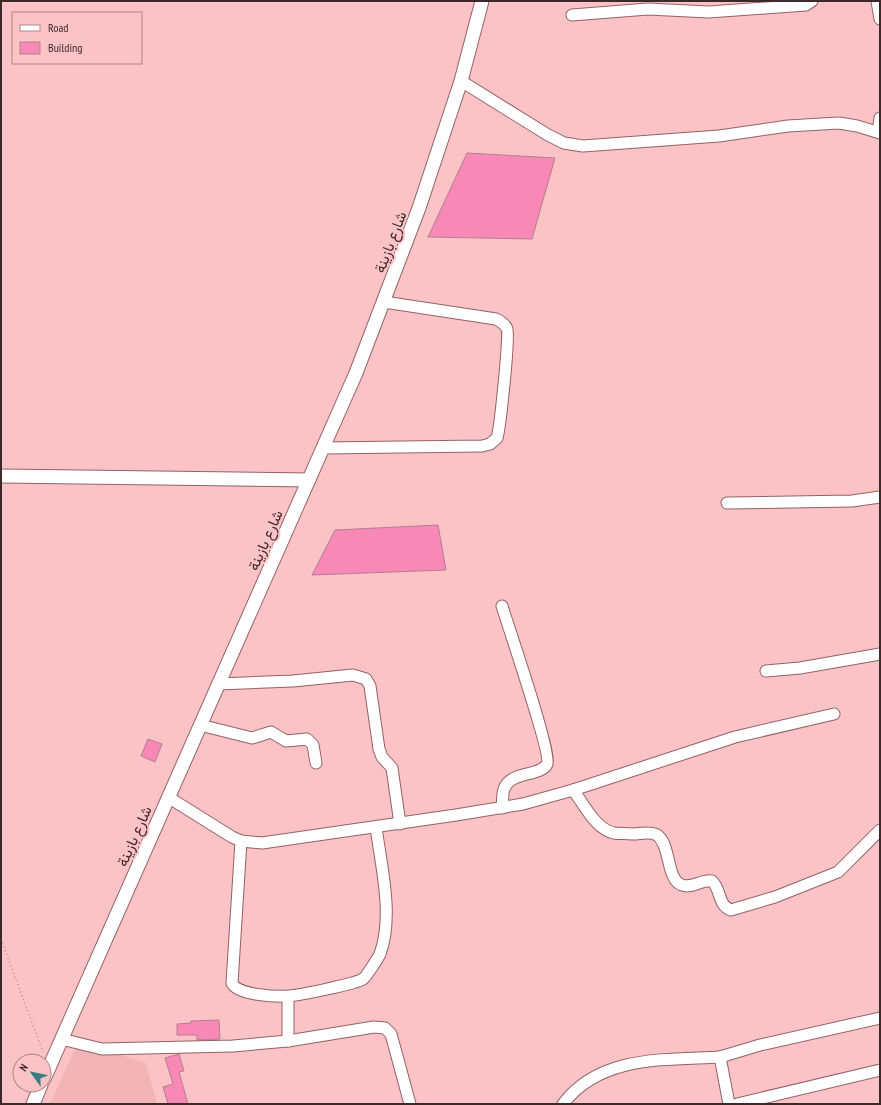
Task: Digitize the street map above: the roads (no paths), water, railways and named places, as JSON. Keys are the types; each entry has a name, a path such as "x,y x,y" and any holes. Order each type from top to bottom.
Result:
{"street":[{"name":"شارع بازينة","path":"52,1061 356,373 419,208 461,81 482,1"},
{"path":"572,16 648,9 709,12 806,4 812,1"},
{"path":"877,1 880,19"},
{"path":"461,81 548,135 564,143 583,146 719,136 788,126 839,123 879,132 880,118"},
{"path":"323,448 482,446 490,444 497,438 507,350 508,335 506,326 496,319 384,302"},
{"path":"1,476 309,480"},
{"path":"728,503 852,500 880,497"},
{"path":"502,606 539,724 548,760 545,767 515,777 510,781 504,790 502,808"},
{"path":"766,671 800,668 880,654"},
{"path":"218,684 300,680 353,675 366,679 370,686 381,755 392,768 400,824"},
{"path":"168,797 222,832 241,841 262,843 502,808 573,790 735,737 834,714"},
{"path":"200,725 252,738 272,732 286,741 307,740 313,745 316,763"},
{"path":"573,790 596,821 604,829 614,833 651,833 658,836 663,843 676,880 683,885 688,886 712,880 718,891 721,902 726,909 731,910 775,897 838,872 880,830"},
{"path":"241,841 232,983 234,987 243,993 288,996 336,987 363,979 380,954 387,916 376,827"},
{"path":"288,996 288,1041"},
{"path":"563,1104 578,1086 600,1073 627,1064 720,1057 760,1045 880,1018"},
{"path":"61,1039 102,1049 233,1046 288,1041 361,1028 386,1028 390,1034 410,1104"},
{"path":"720,1057 729,1104"},
{"path":"737,1104 880,1070"},
{"path":"32,1104 37,1093"}]}
